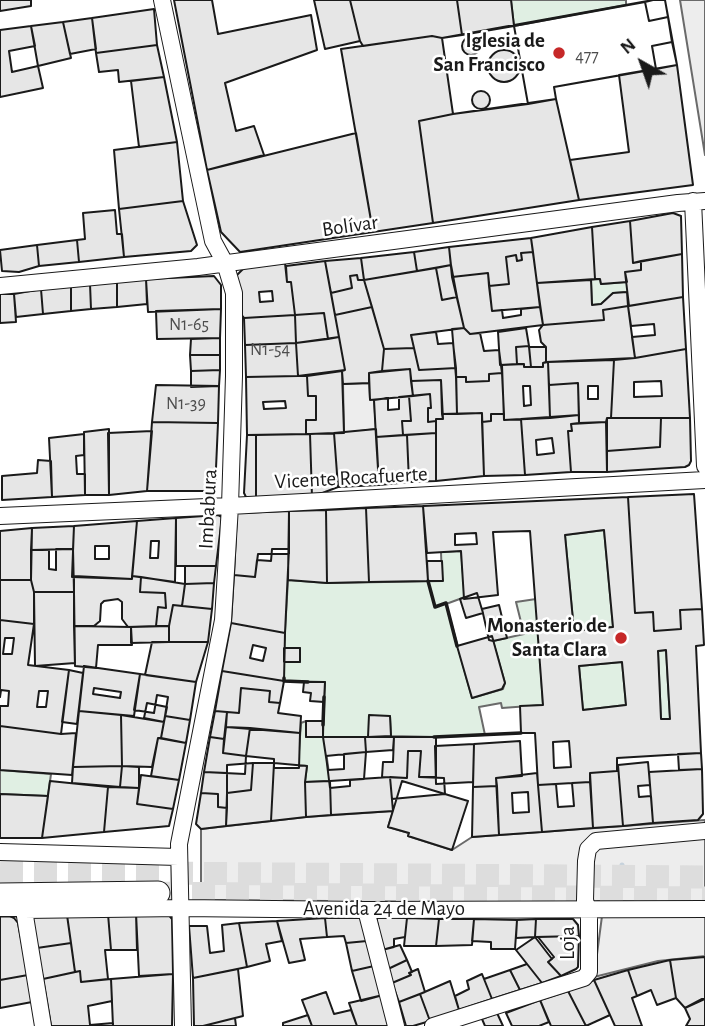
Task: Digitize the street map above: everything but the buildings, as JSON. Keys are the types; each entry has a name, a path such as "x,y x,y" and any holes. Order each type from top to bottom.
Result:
{"main road":[{"path":"0,895 158,893"}],"street":[{"name":"Imbabura","path":"162,0 213,241 225,264 234,293 230,506 223,620 178,844 184,912 183,1026"},
{"name":"Bolívar","path":"0,286 225,264 699,201"},
{"path":"699,201 705,466"},
{"name":"Vicente Rocafuerte","path":"0,516 705,481"},
{"path":"587,909 586,861 588,849 596,841 705,831"},
{"path":"0,852 178,857"},
{"name":"Loja","path":"433,1026 584,978 589,972 587,909 705,909"},
{"name":"Avenida 24 de Mayo","path":"0,911 365,912 587,909"},
{"path":"24,910 43,1026"},
{"path":"365,912 396,1026"}],"green space":[{"path":"511,0 626,0 626,5 514,26"},
{"path":"600,279 601,284 627,282 628,292 613,293 601,304 592,305 591,280"},
{"path":"604,530 613,627 574,631 565,535"},
{"path":"461,551 465,597 446,604 472,698 503,689 505,683 493,641 524,634 516,602 536,599 543,705 502,708 501,703 479,707 485,735 391,736 390,716 368,737 324,737 330,781 305,782 307,766 298,765 301,723 306,721 306,737 323,736 325,682 284,681 284,662 300,662 300,648 284,648 288,580 327,583 442,581 441,552"},
{"path":"666,650 670,719 661,719 658,651"},
{"path":"622,662 626,705 583,710 579,666"},
{"path":"0,770 51,774 48,796 0,794"}],"shaded area":[{"path":"680,0 705,0 705,155"},
{"path":"369,383 370,399 374,400 376,429 344,433 343,384"},
{"path":"393,811 388,827 452,850 472,837 705,820 705,903 201,900 201,829 306,817"},
{"path":"602,916 705,916 705,956 658,961 594,977"}],"waterway":[{"path":"622,865 622,875"}],"tunnel":[{"path":"0,872 705,877"},
{"path":"158,893 705,898"}],"wall":[{"path":"428,581 435,607 446,603 457,646"},
{"path":"284,678 284,681 308,682"},
{"path":"323,725 324,697"},
{"path":"434,737 521,733"}],"place":[{"name":"Iglesia de San Francisco","path":"559,53"},
{"name":"Monasterio de Santa Clara","path":"621,638"}]}
